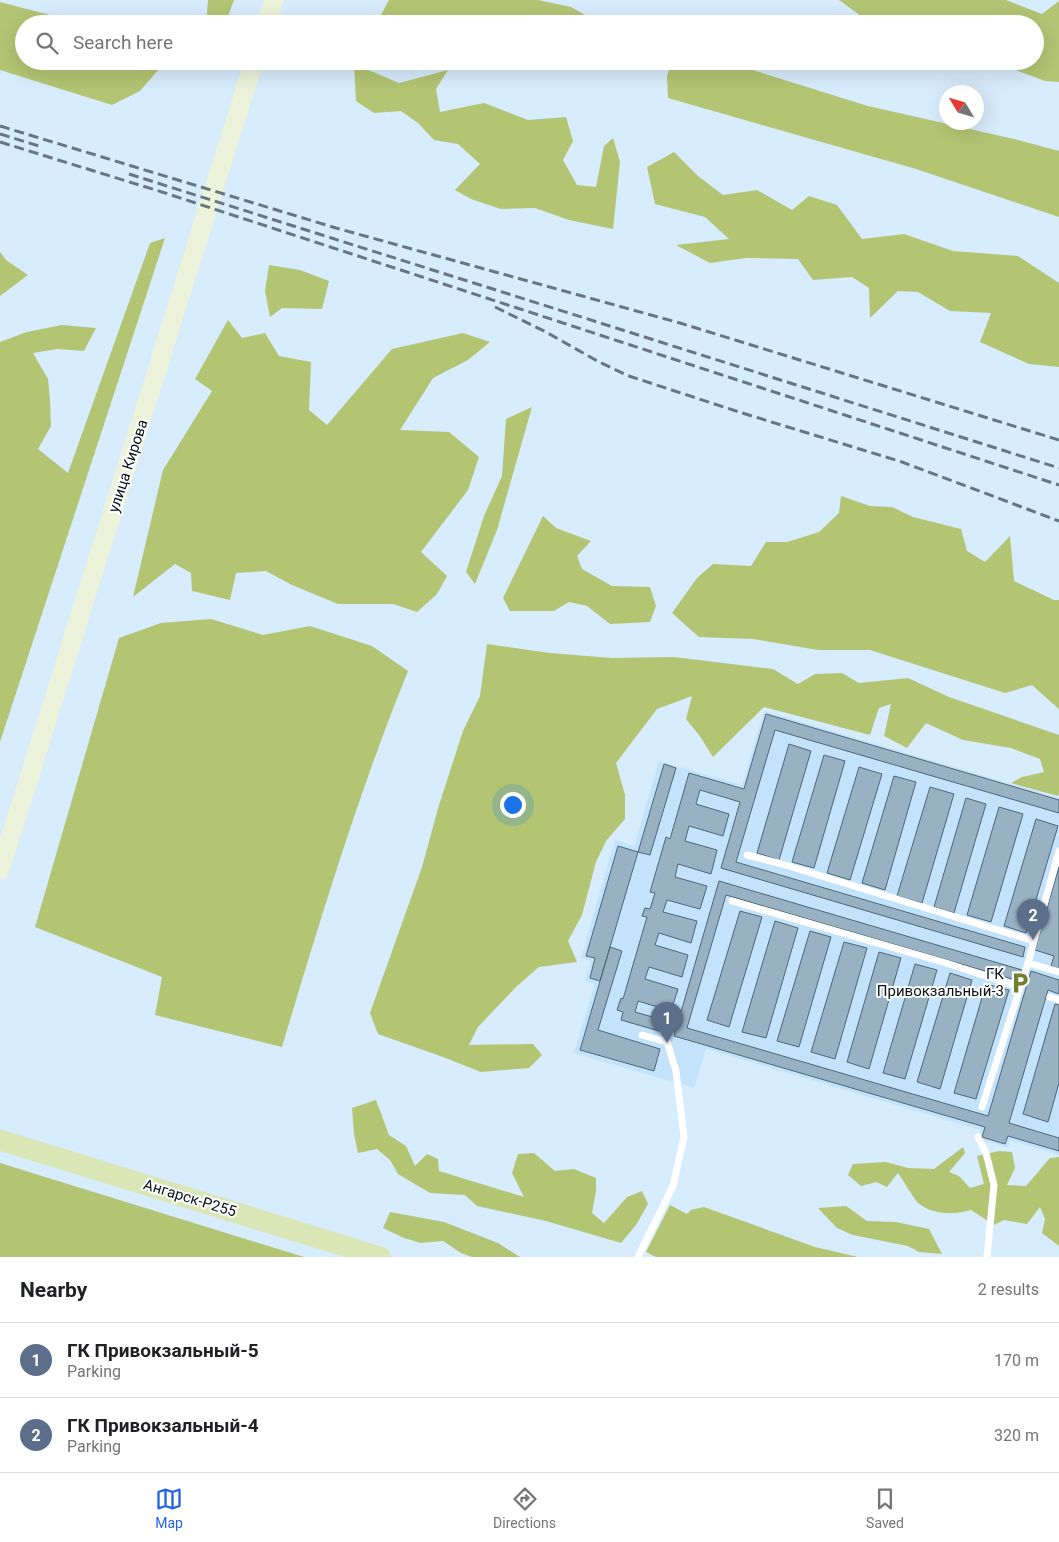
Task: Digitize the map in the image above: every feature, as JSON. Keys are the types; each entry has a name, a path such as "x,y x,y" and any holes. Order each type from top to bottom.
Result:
{"main road":[{"name":"Ангарск-Р255","path":"0,1140 380,1257"}],"street":[{"path":"269,15 274,0"},
{"name":"улица Кирова","path":"0,870 251,70"}],"lane":[{"path":"982,1107 1028,963 1059,851"},
{"path":"746,855 782,864 1034,941"},
{"path":"732,901 955,965 1020,986"},
{"path":"1028,963 1059,972"},
{"path":"1050,997 1059,1000"},
{"path":"638,1257 673,1186 684,1137 676,1071 667,1042 642,1035"},
{"path":"978,1137 986,1153 994,1184 987,1257"}],"shaded area":[{"path":"764,711 1059,798 1059,1155 1010,1140 1008,1148 979,1139 981,1130 706,1049 694,1088 574,1053 595,984 585,981 591,961 581,958 615,840 634,846 659,761 742,785"}],"green space":[{"path":"208,0 234,0 228,15 207,15"},
{"path":"389,0 538,0 571,7 585,15 381,15"},
{"path":"839,0 1006,0 1042,14 1059,1 1059,82 1045,81 1015,70 1044,70 1044,15 860,15"},
{"path":"0,2 50,15 15,15 15,70 158,70 140,91 112,105 0,70"},
{"path":"354,70 368,70 399,83 448,70 436,89 440,112 484,103 528,120 566,117 573,141 563,160 577,185 596,187 604,146 613,138 620,162 613,229 569,220 535,208 501,209 471,199 455,190 480,164 458,144 434,140 418,123 401,111 374,113 356,101"},
{"path":"669,70 753,70 868,106 939,122 939,130 974,130 1059,151 1059,217 916,169 668,98 667,76"},
{"path":"674,152 698,176 723,195 757,190 792,210 809,196 837,205 862,239 904,234 953,251 1018,256 1059,283 1059,367 1029,364 980,342 991,313 950,311 918,292 898,291 870,318 869,288 852,277 813,280 798,259 746,258 710,263 676,245 729,239 705,217 655,204 647,167"},
{"path":"165,238 0,742 0,342 27,332 62,325 96,328 84,351 57,349 33,353 48,379 50,400 51,426 38,449 68,473 150,243"},
{"path":"0,252 6,260 28,275 0,296"},
{"path":"269,265 300,270 329,281 322,309 282,308 270,317 265,291"},
{"path":"228,320 242,338 265,333 279,356 311,362 309,410 327,425 392,349 463,333 490,342 468,360 433,378 400,430 449,432 479,457 468,490 421,552 447,576 437,594 417,612 393,604 338,604 292,585 266,571 236,573 230,600 192,591 191,573 175,564 133,597 163,470 212,391 195,379"},
{"path":"532,407 497,530 475,584 466,572 484,516 502,476 506,419"},
{"path":"841,496 870,506 892,507 913,517 961,529 967,551 985,562 1010,536 1014,581 1054,600 1059,600 1059,709 1032,685 1005,693 870,650 818,650 753,639 699,637 672,613 697,578 713,564 751,566 766,542 787,542 819,532 839,513"},
{"path":"543,516 556,528 591,541 577,556 582,569 612,586 650,587 656,606 650,622 610,624 587,606 569,602 554,611 510,611 503,598"},
{"path":"211,619 263,635 310,626 372,646 408,671 356,811 282,1047 155,1015 162,977 35,927 119,638 161,623"},
{"path":"487,644 550,653 612,658 674,657 773,669 798,684 815,674 842,673 859,683 908,678 949,697 1059,735 1059,794 1058,796 1011,783 1022,777 1044,772 1040,759 1011,748 963,740 926,723 907,748 884,736 891,704 879,708 870,735 764,707 713,757 686,719 692,696 657,709 616,763 625,795 625,819 606,841 596,862 582,915 568,941 577,962 539,967 517,986 478,1027 469,1045 533,1044 542,1055 529,1068 481,1072 378,1034 370,1013 422,867 439,805 463,731 480,696"},
{"path":"376,1100 389,1135 406,1146 415,1166 427,1154 438,1159 439,1171 524,1197 512,1173 518,1154 534,1153 555,1171 574,1169 596,1178 592,1213 604,1223 627,1197 642,1191 648,1204 636,1225 621,1243 546,1221 477,1206 465,1195 430,1193 398,1174 390,1160 377,1149 358,1153 352,1108"},
{"path":"963,1147 965,1153 949,1172 959,1176 970,1188 984,1184 977,1156 999,1151 1012,1152 1015,1168 1007,1185 1026,1186 1050,1158 1059,1157 1059,1246 1042,1233 1045,1219 1040,1207 1027,1224 1004,1220 994,1225 971,1210 958,1213 944,1213 924,1207 916,1201 898,1173 887,1187 876,1182 861,1186 848,1175 853,1164 886,1162 908,1168 934,1169"},
{"path":"0,1163 304,1257 0,1257"},
{"path":"670,1205 687,1214 691,1210 704,1207 815,1247 858,1257 656,1257 646,1252"},
{"path":"846,1206 867,1221 896,1222 929,1229 942,1254 919,1252 908,1246 853,1235 837,1228 818,1208"},
{"path":"390,1212 444,1222 498,1243 520,1257 472,1257 461,1253 443,1241 421,1243 404,1238 383,1228"}],"building":[{"path":"766,714 1059,800 1059,813 775,730 736,862 1025,947 1023,957 721,868 740,802 700,790 696,804 729,814 723,836 689,826 685,841 717,850 711,874 678,864 675,877 707,886 700,909 667,900 663,912 697,921 691,943 659,933 655,945 688,955 682,977 649,967 645,979 678,989 671,1011 638,1001 635,1012 670,1022 666,1033 621,1020 623,1012 617,1010 621,998 623,999 647,917 642,916 645,908 650,909 655,893 650,892 666,837 670,839 689,773 744,789"},
{"path":"789,744 811,751 779,860 757,853"},
{"path":"824,755 845,761 814,868 792,862"},
{"path":"664,764 676,768 650,855 638,852"},
{"path":"859,767 882,774 850,880 827,873"},
{"path":"894,776 916,782 885,890 862,883"},
{"path":"930,787 954,794 922,903 897,896"},
{"path":"966,798 986,804 954,913 934,907"},
{"path":"999,807 1023,814 991,922 967,915"},
{"path":"1036,819 1058,826 1026,933 1004,926"},
{"path":"618,846 638,852 600,981 590,978 595,958 586,956"},
{"path":"1059,867 1059,969 1051,966 1054,956 1035,950"},
{"path":"719,881 1022,970 1019,981 726,895 687,1028 988,1116 1031,971 1059,980 1059,994 1048,990 1009,1123 1059,1138 1059,1151 1008,1136 1005,1144 982,1137 985,1127 674,1036"},
{"path":"740,911 762,917 729,1027 707,1020"},
{"path":"775,921 798,928 766,1038 742,1032"},
{"path":"810,931 831,937 799,1047 777,1041"},
{"path":"844,942 867,948 835,1059 811,1052"},
{"path":"610,947 622,951 598,1030 660,1049 654,1071 580,1050"},
{"path":"879,952 901,958 869,1069 847,1062"},
{"path":"915,964 937,970 905,1079 883,1073"},
{"path":"950,973 972,980 940,1089 917,1082"},
{"path":"986,984 1009,990 976,1099 954,1093"},
{"path":"1055,1004 1059,1005 1059,1083 1048,1122 1023,1114"}],"railway":[{"path":"0,126 336,228 680,323 1059,440"},
{"path":"0,134 39,146"},
{"path":"0,142 162,192 1059,485"},
{"path":"129,174 1059,468"},
{"path":"495,307 629,376 902,462 1059,521"}],"place":[{"name":"ГК Привокзальный-4","path":"1033,940"},
{"name":"ГК Привокзальный-3","path":"1020,983"},
{"name":"ГК Привокзальный-5","path":"667,1043"}]}
